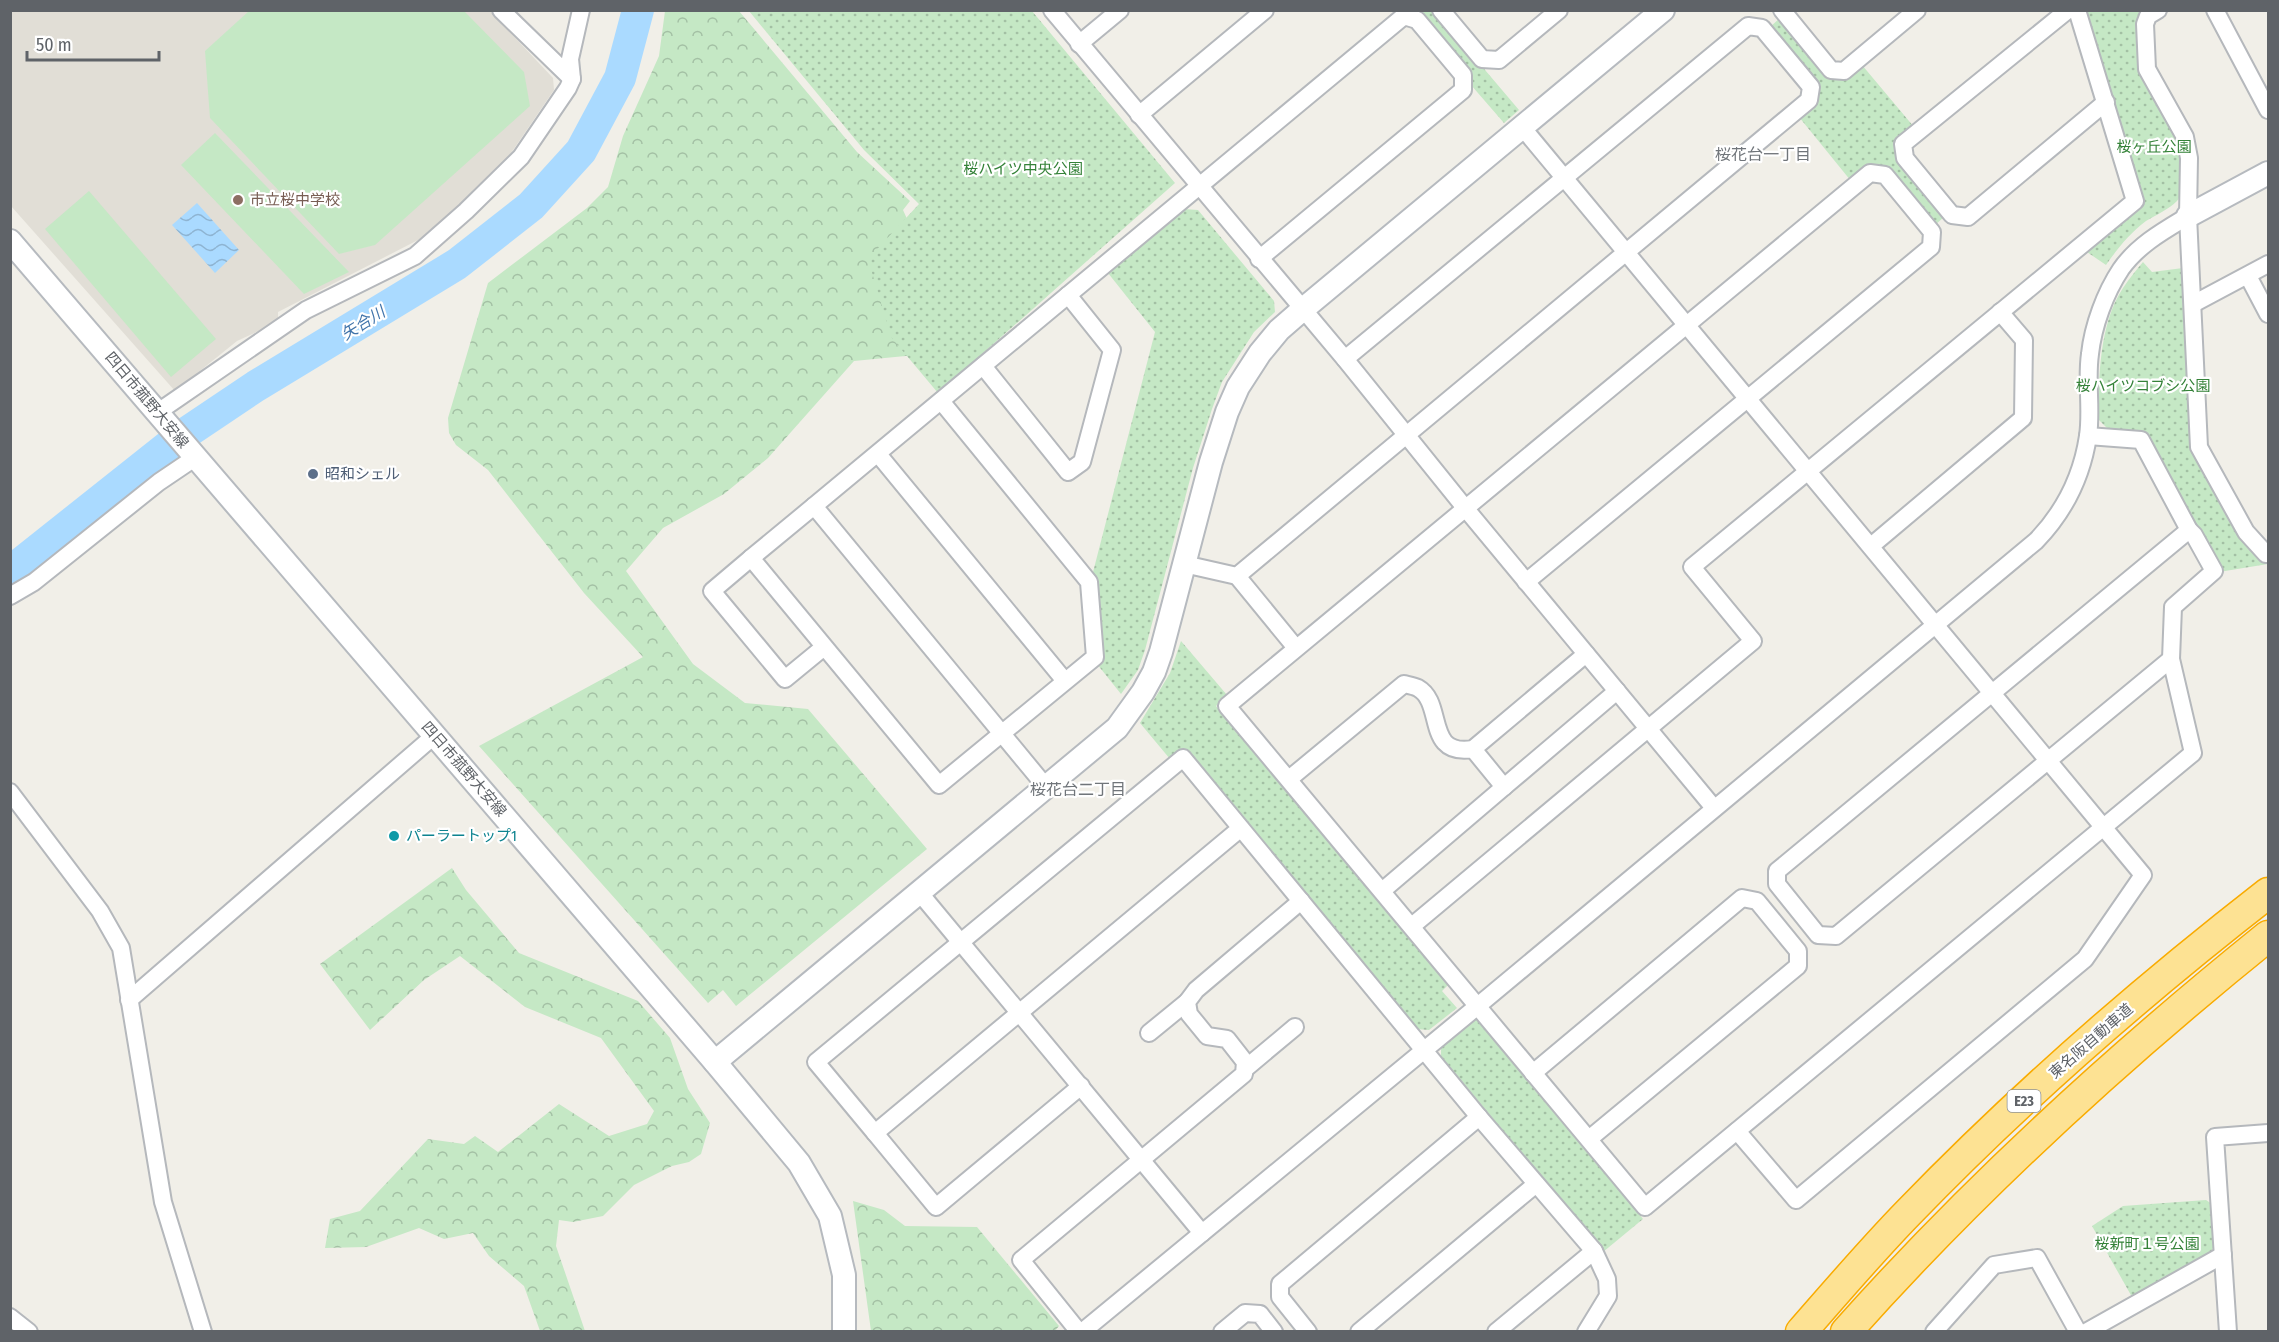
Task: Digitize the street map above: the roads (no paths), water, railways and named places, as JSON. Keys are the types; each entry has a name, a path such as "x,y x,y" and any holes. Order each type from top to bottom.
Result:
{"highway":[{"name":"東名阪自動車道","path":"1801,1332 1907,1214 1987,1134 2092,1038 2201,945 2268,893"},
{"name":"E23","path":"1846,1332 1927,1242 2011,1160 2114,1066 2268,936"}],"street":[{"path":"501,10 572,79"},
{"path":"161,415 306,309 415,256 466,211 521,157 563,97 572,79 570,59 581,10"},
{"path":"1052,10 1345,359 1405,435 1714,808"},
{"path":"1079,44 1120,10"},
{"path":"1139,115 1265,10"},
{"path":"1442,10 1482,59 1499,60 1558,10"},
{"path":"715,1062 1117,728 1137,702 1154,672 1211,462 1227,412 1238,387 1268,341 1302,310 1663,10"},
{"path":"1782,10 1832,70 1844,71 1917,10"},
{"path":"2068,10 1903,144 1905,158 1952,215 1968,217 2106,102"},
{"path":"1412,926 1753,641 1692,567 2135,201 2077,10"},
{"path":"2158,10 2148,16 2145,24 2147,69 2185,137 2189,158 2188,216 2199,447 2246,532 2268,554"},
{"path":"2215,10 2262,83 2268,110"},
{"path":"824,647 785,679 712,591 1404,16 1417,20 1463,75 1462,90 1259,259"},
{"path":"1237,576 1809,100 1811,87 1762,28 1748,26 1345,359"},
{"path":"1522,127 2143,875 2085,959 1796,1200 1737,1131"},
{"path":"1526,582 1931,247 1932,232 1885,175 1870,173 1227,706 1646,1207 2193,753 2171,659 2173,607 2214,571 2189,530 2141,440 2088,436"},
{"path":"1187,1002 1189,1014 1207,1036 1227,1039 1245,1062 1244,1074 1021,1260 1081,1332 1478,1006 2036,541 2049,528 2069,496 2088,436 2090,355 2094,331 2110,290 2122,269 2155,235 2268,173"},
{"name":"四日市菰野大安線","path":"10,241 799,1162 830,1216 844,1275 844,1332"},
{"path":"2193,304 2268,264"},
{"path":"2248,276 2268,314"},
{"path":"983,366 1068,472 1082,462 1112,350 1068,296"},
{"path":"1870,546 2023,418 2024,340 2000,312"},
{"path":"751,558 939,785 1095,657 1089,582 941,401"},
{"path":"878,454 1065,681"},
{"path":"10,596 34,582 159,482 196,457"},
{"path":"814,506 1046,787"},
{"path":"1818,935 1777,885 1777,871 2189,530"},
{"path":"1184,564 1237,576 1296,648"},
{"path":"1289,779 1404,684 1419,689 1430,701 1436,730 1451,748 1462,751 1473,749 1586,654"},
{"path":"1798,951 1818,935 1836,936 2171,659"},
{"path":"1382,891 1617,691"},
{"path":"129,1000 435,735"},
{"path":"1473,749 1504,787"},
{"path":"1081,1086 936,1207 816,1062 1183,758 1479,1117 1594,1251 1607,1279 1608,1296 1586,1332"},
{"path":"10,792 100,911 121,948 163,1202 203,1332"},
{"path":"875,1133 1241,828"},
{"path":"1756,901 1777,885"},
{"path":"919,892 1202,1233"},
{"path":"1533,1073 1742,898 1756,901 1798,951 1798,966 1589,1139"},
{"path":"1149,1033 1301,901"},
{"path":"1246,1068 1295,1028"},
{"path":"1308,1332 1280,1297 1280,1284 1479,1117"},
{"path":"2228,1332 2215,1137 2268,1133"},
{"path":"1359,1332 1536,1184"},
{"path":"1496,1332 1594,1251"},
{"path":"2086,1332 2223,1255"},
{"path":"1934,1332 1994,1265 2037,1258 2078,1332"},
{"path":"1222,1332 1245,1313 1260,1314 1280,1297"},
{"path":"1260,1314 1274,1332"},
{"path":"10,1317 29,1332"}],"water":[{"path":"197,203 239,250 215,273 172,225"}],"waterway":[{"name":"矢合川","path":"10,572 180,437 256,386 457,264 531,206 581,151 620,78 638,10"}],"place":[{"name":"市立桜中学校","path":"238,200"},
{"name":"昭和シェル","path":"313,474"},
{"name":"パーラートップ1","path":"394,836"}],"district":[{"name":"桜花台一丁目","path":"1763,154"},
{"name":"桜花台二丁目","path":"1078,789"}],"park label":[{"name":"桜ヶ丘公園","path":"2154,147"},
{"name":"桜ハイツ中央公園","path":"1023,169"},
{"name":"桜ハイツコブシ公園","path":"2143,386"},
{"name":"桜新町１号公園","path":"2147,1244"}]}
